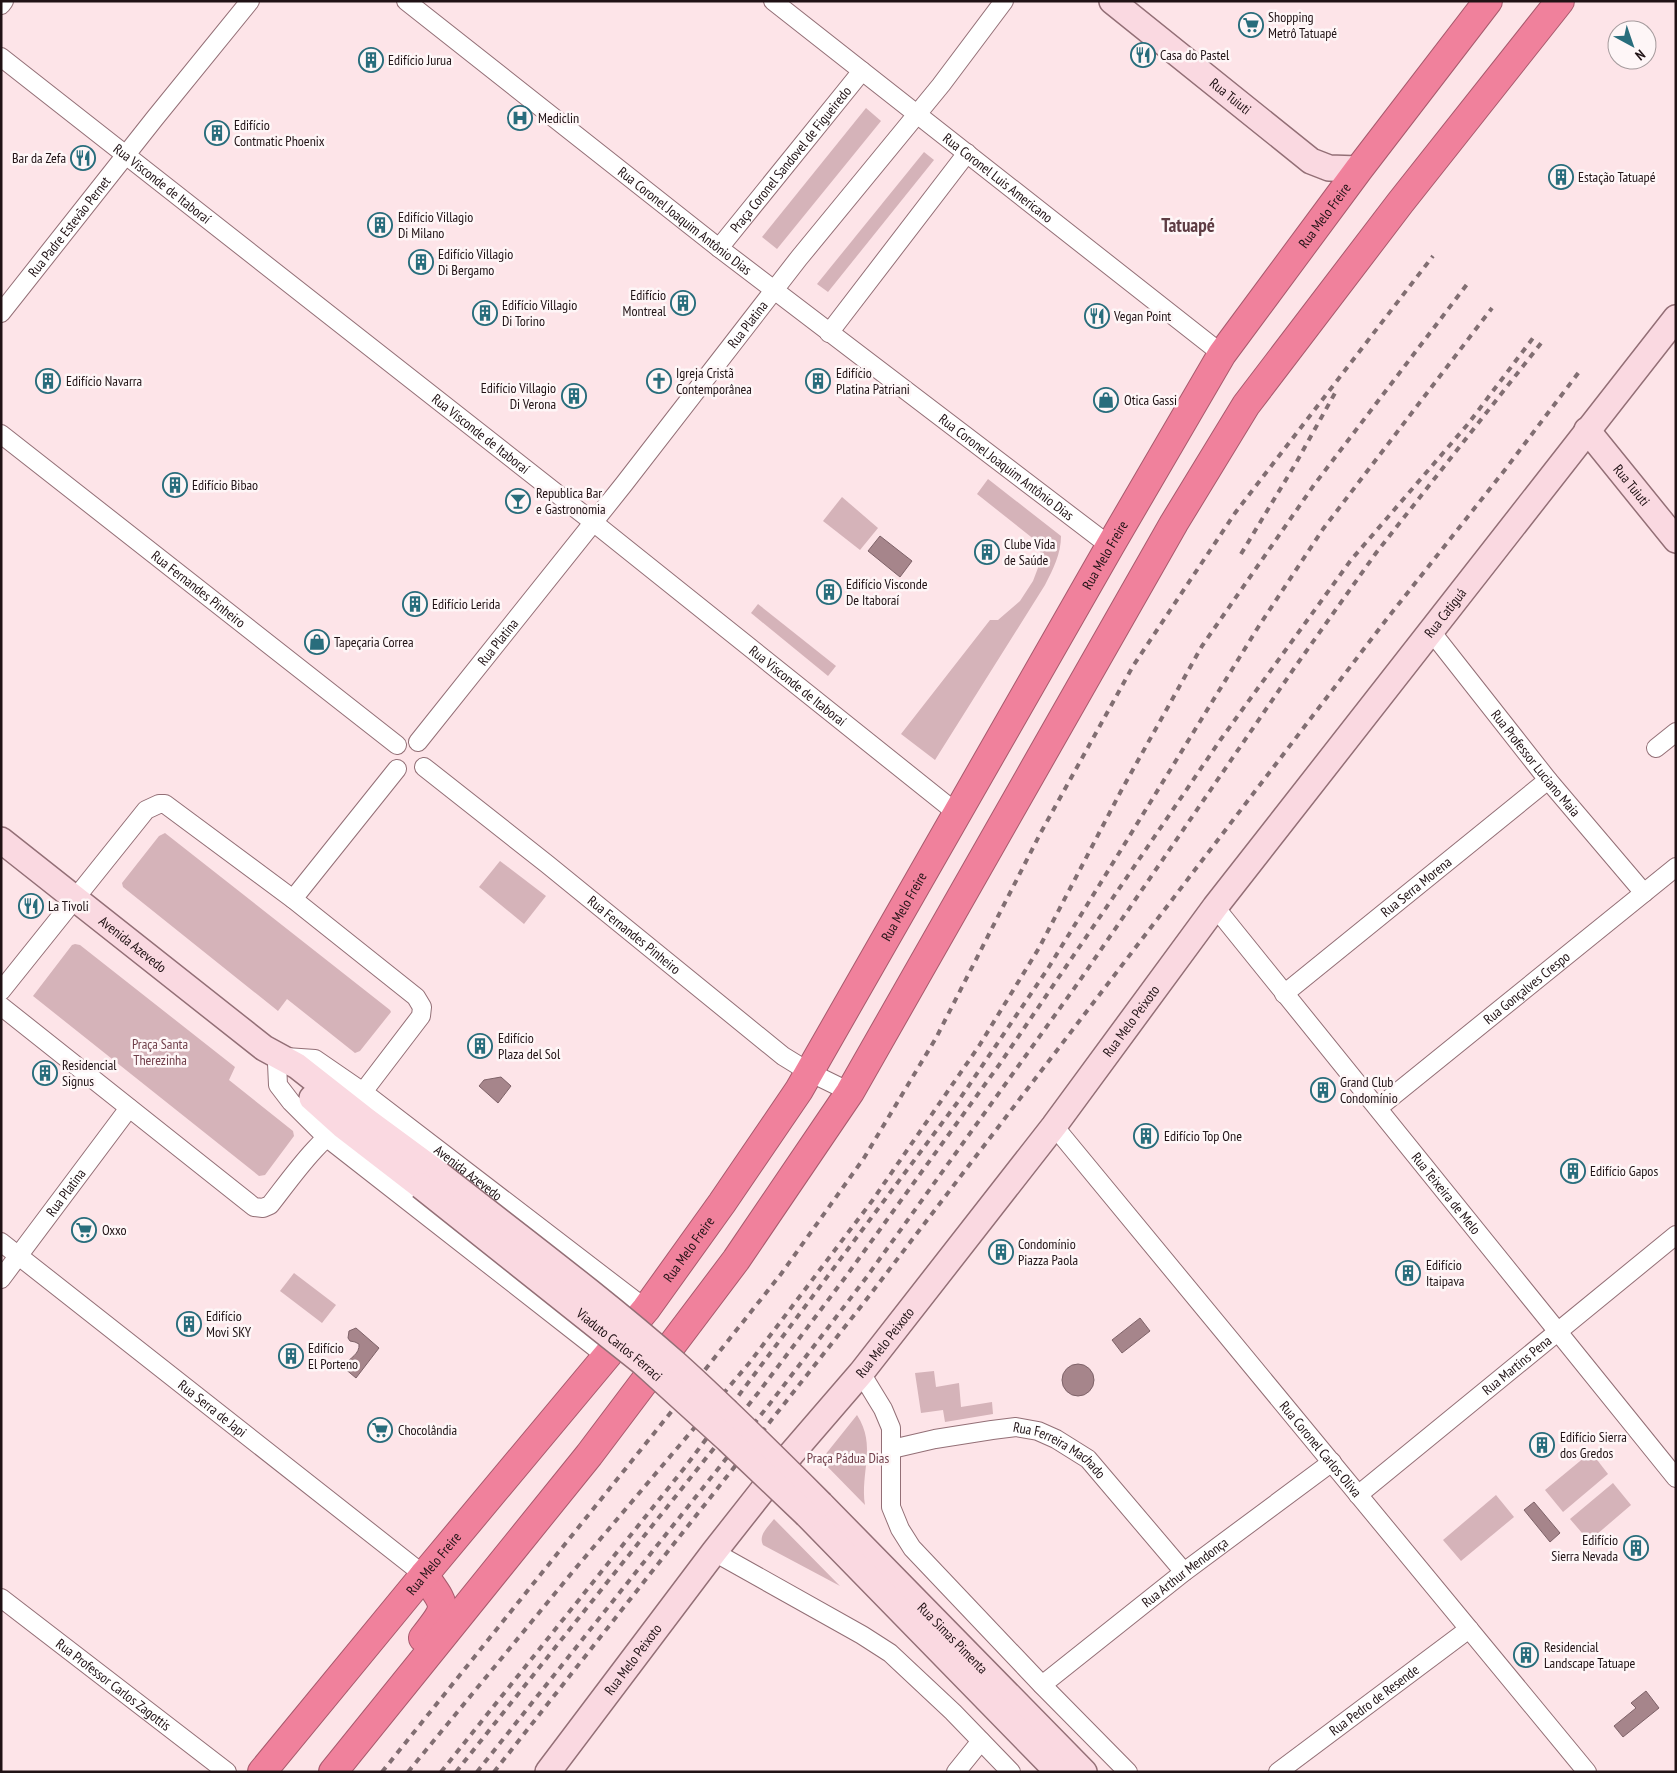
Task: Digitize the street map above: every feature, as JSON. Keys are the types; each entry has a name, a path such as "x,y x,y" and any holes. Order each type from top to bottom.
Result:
{"highway":[{"name":"Rua Melo Freire","path":"262,1772 424,1574 646,1309 722,1203 799,1090 1222,354 1359,169 1488,1"},
{"path":"333,1772 589,1456 736,1260 850,1092 1174,523 1246,405 1400,203 1560,1"},
{"path":"316,1772 440,1616 443,1607 440,1598 424,1574"}],"street":[{"path":"1,5 4,1"},
{"name":"Rua Padre Estevão Pernet","path":"1,313 250,1"},
{"name":"Rua Coronel Joaquim Antônio Dias","path":"406,1 774,291 1110,546"},
{"name":"Rua Coronel Luis Americano","path":"773,1 1222,354"},
{"name":"Rua Platina","path":"418,742 774,291 917,114 1004,1"},
{"name":"Rua Tuiuti","path":"1112,1 1311,161 1329,168 1359,169"},
{"name":"Rua Visconde de Itaboraí","path":"1,57 593,522 958,814"},
{"name":"Praça Coronel Sandovel de Figueiredo","path":"719,248 862,71"},
{"path":"829,333 967,153"},
{"name":"Rua Catiguá","path":"1215,907 1676,318"},
{"name":"Rua Tuiuti","path":"1587,430 1676,540"},
{"name":"Rua Fernandes Pinheiro","path":"1,434 397,746"},
{"name":"Rua Professor Luciano Maia","path":"1430,630 1548,780 1644,893"},
{"path":"1656,748 1676,732"},
{"path":"407,740 418,742 426,750 427,756 424,767 414,774 402,773 397,769 392,760 394,750 407,740"},
{"name":"Rua Fernandes Pinheiro","path":"424,767 547,864 783,1056 809,1072 850,1092"},
{"path":"292,899 397,769"},
{"name":"Rua Serra Morena","path":"1284,994 1548,780"},
{"path":"1,991 146,810 159,804 165,804 292,899 416,997 422,1008 421,1016 363,1092"},
{"name":"Avenida Azevedo","path":"1,840 274,1056 297,1066 367,1122 430,1180"},
{"name":"Rua Gonçalves Crespo","path":"1378,1108 1676,867"},
{"name":"Rua Teixeira de Melo","path":"1215,907 1676,1478"},
{"name":"Rua Melo Peixoto","path":"548,1772 714,1552 792,1453 861,1373 1054,1126 1215,907"},
{"path":"1,1006 254,1207 263,1208 270,1204 334,1131 353,1122 367,1122"},
{"name":"Avenida Azevedo","path":"274,1056 315,1059 363,1092 612,1285 646,1309"},
{"name":"Avenida Azevedo","path":"274,1056 288,1077 334,1131 606,1356"},
{"name":"Rua Platina","path":"1,1279 129,1108"},
{"name":"Rua Coronel Carlos Oliva","path":"1054,1126 1587,1772"},
{"name":"Avenida Azevedo","path":"334,1131 430,1180"},
{"name":"Viaduto Carlos Ferraci","path":"430,1180 642,1362 728,1440 814,1510"},
{"name":"Rua Martins Pena","path":"1358,1495 1676,1235"},
{"name":"Rua Serra de Japi","path":"1,1242 424,1574"},
{"path":"861,1373 891,1428 891,1507 900,1529 912,1548 1042,1685 1128,1772"},
{"name":"Rua Ferreira Machado","path":"892,1449 935,1439 1016,1427 1038,1431 1056,1439 1088,1459 1184,1572"},
{"name":"Rua Arthur Mendonça","path":"1042,1685 1184,1572 1332,1462"},
{"name":"Rua Simas Pimenta","path":"814,1510 1058,1772"},
{"name":"Rua Simas Pimenta","path":"814,1510 1084,1772"},
{"path":"714,1552 862,1635 890,1653 953,1712 1011,1772"},
{"name":"Rua Professor Carlos Zagottis","path":"1,1598 227,1772"},
{"name":"Rua Pedro de Resende","path":"1278,1772 1469,1629"},
{"path":"956,1772 980,1741"}],"green space":[{"path":"866,108 881,121 777,249 762,237"},
{"path":"924,152 934,160 828,292 817,284"},
{"path":"988,479 1061,536 1060,549 1045,585 935,760 901,734 990,620 998,620 1020,601 1033,581 1041,560 1040,544 977,494"},
{"path":"842,497 878,528 860,550 823,521"},
{"path":"758,604 836,666 828,676 751,613"},
{"path":"165,833 390,1010 391,1012 360,1051 355,1053 287,999 278,1011 123,887 122,883 159,836"},
{"path":"500,861 546,896 524,924 479,887"},
{"name":"Praça Santa Therezinha","path":"72,945 80,945 235,1067 229,1080 293,1131 294,1136 265,1175 259,1176 33,996"},
{"path":"294,1273 336,1305 322,1323 280,1291"},
{"path":"934,1371 936,1387 959,1383 961,1407 992,1402 993,1414 945,1422 943,1410 921,1413 915,1373"},
{"name":"Praça Pádua Dias","path":"857,1415 863,1426 867,1448 865,1505 821,1460"},
{"path":"1591,1452 1608,1474 1563,1512 1545,1490"},
{"path":"1613,1483 1631,1505 1589,1541 1570,1519"},
{"path":"1496,1495 1514,1517 1461,1561 1443,1540"},
{"path":"774,1519 840,1586 763,1545 763,1534"}],"shaded area":[{"path":"880,536 912,561 900,577 868,551"},
{"path":"501,1077 511,1086 498,1103 479,1086 484,1080"},
{"path":"1140,1318 1150,1331 1122,1353 1112,1340"},
{"path":"356,1328 379,1348 356,1378 344,1368 344,1365 358,1351 359,1344 350,1341 348,1338 349,1331"},
{"path":"1078,1364 1090,1368 1094,1380 1090,1392 1078,1396 1066,1392 1062,1380 1066,1368"},
{"path":"1534,1502 1560,1533 1550,1542 1524,1510"},
{"path":"1646,1691 1659,1708 1623,1737 1614,1726 1636,1708 1631,1703"}],"railway":[{"path":"382,1772 781,1274 864,1158 936,1038 1040,834 1133,666 1235,513 1433,256"},
{"path":"408,1772 575,1569 750,1362 872,1201 979,1046 1039,948 1121,791 1202,646 1314,485 1468,283"},
{"path":"441,1772 686,1466 957,1103 1047,970 1257,629 1323,529 1492,308"},
{"path":"456,1772 758,1393 847,1275 999,1065 1221,739 1351,560 1468,424 1533,338"},
{"path":"477,1772 768,1406 866,1278 1078,983 1295,667 1376,553 1542,342"},
{"path":"494,1772 866,1300 1386,620 1504,471 1579,372"},
{"path":"1241,554 1296,463 1335,393"}],"place":[{"name":"Shopping Metrô Tatuapé","path":"1251,25"},
{"name":"Casa do Pastel","path":"1143,55"},
{"name":"Edifício Jurua","path":"371,60"},
{"name":"Mediclin","path":"520,118"},
{"name":"Edifício Contmatic Phoenix","path":"217,133"},
{"name":"Bar da Zefa","path":"83,158"},
{"name":"Estação Tatuapé","path":"1561,177"},
{"name":"Edifício Villagio Di Milano","path":"380,225"},
{"name":"Edifício Villagio Di Bergamo","path":"421,262"},
{"name":"Edifício Montreal","path":"683,303"},
{"name":"Edifício Villagio Di Torino","path":"485,313"},
{"name":"Vegan Point","path":"1097,316"},
{"name":"Edifício Navarra","path":"48,381"},
{"name":"Igreja Cristã Contemporânea","path":"659,381"},
{"name":"Edifício Platina Patriani","path":"818,381"},
{"name":"Edifício Villagio Di Verona","path":"574,396"},
{"name":"Otica Gassi","path":"1106,400"},
{"name":"Edifício Bibao","path":"175,485"},
{"name":"Republica Bar e Gastronomia","path":"518,501"},
{"name":"Clube Vida de Saúde","path":"987,552"},
{"name":"Edifício Visconde De Itaboraí","path":"829,592"},
{"name":"Edifício Lerida","path":"415,604"},
{"name":"Tapeçaria Correa","path":"317,642"},
{"name":"La Tivoli","path":"31,906"},
{"name":"Edifício Plaza del Sol","path":"480,1046"},
{"name":"Residencial Signus","path":"45,1073"},
{"name":"Grand Club Condomínio","path":"1323,1090"},
{"name":"Edifício Top One","path":"1146,1136"},
{"name":"Edifício Gapos","path":"1573,1171"},
{"name":"Oxxo","path":"84,1230"},
{"name":"Condomínio Piazza Paola","path":"1001,1252"},
{"name":"Edifício Itaipava","path":"1408,1273"},
{"name":"Edifício Movi SKY","path":"189,1324"},
{"name":"Edifício El Porteno","path":"291,1356"},
{"name":"Chocolândia","path":"380,1430"},
{"name":"Edifício Sierra dos Gredos","path":"1542,1445"},
{"name":"Edifício Sierra Nevada","path":"1636,1548"},
{"name":"Residencial Landscape Tatuape","path":"1526,1655"}],"district":[{"name":"Tatuapé","path":"1188,225"}]}
